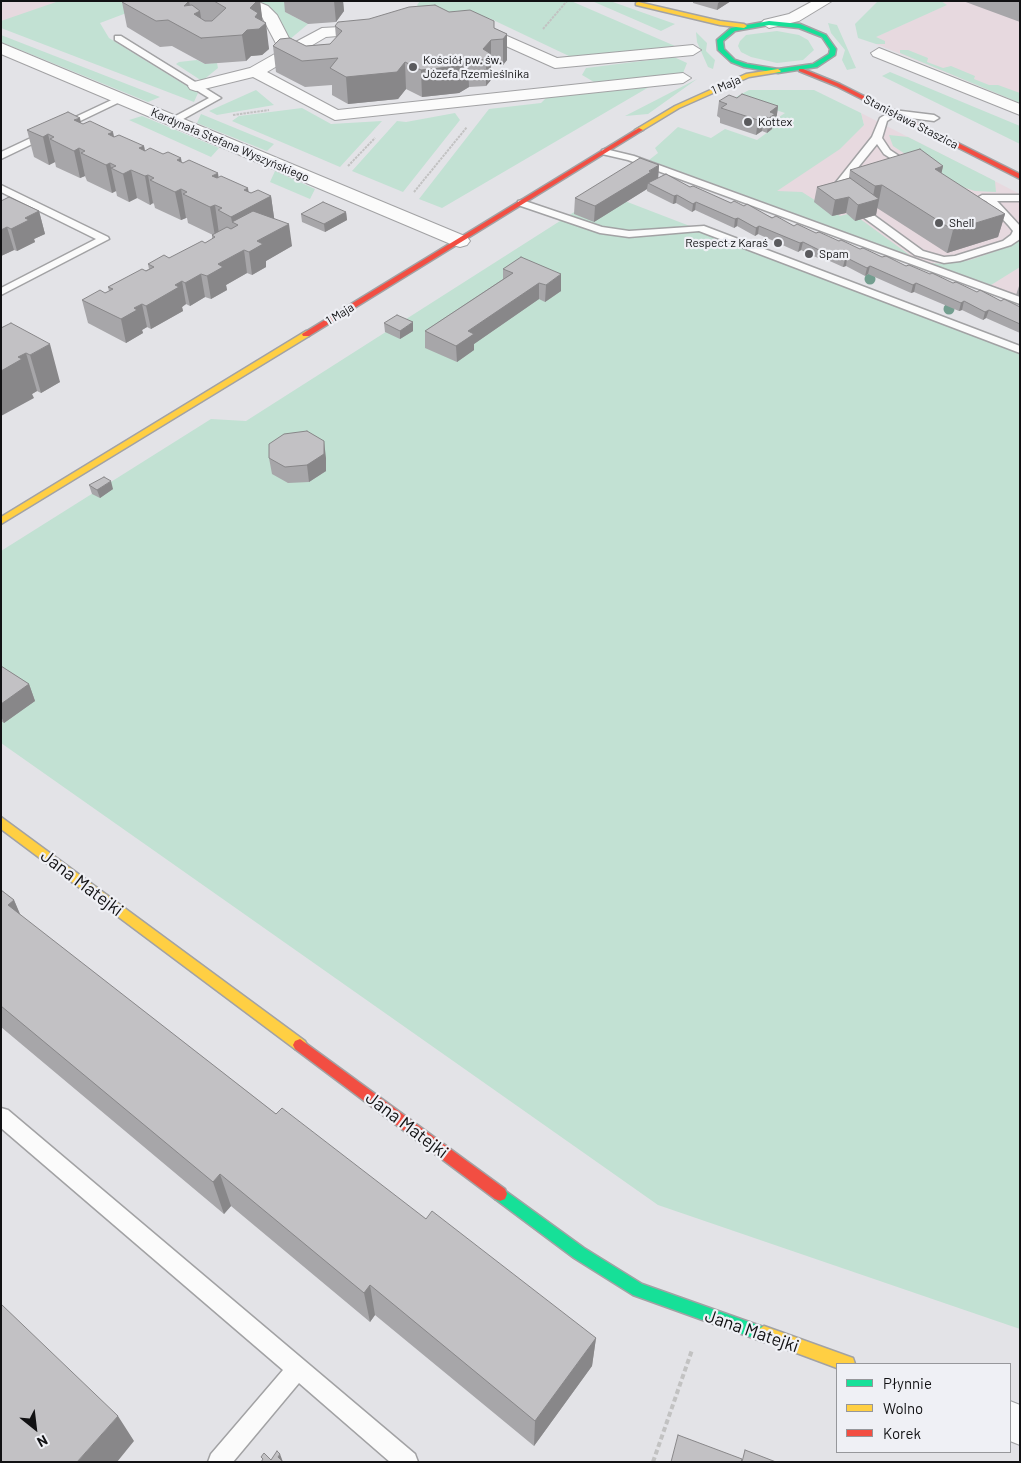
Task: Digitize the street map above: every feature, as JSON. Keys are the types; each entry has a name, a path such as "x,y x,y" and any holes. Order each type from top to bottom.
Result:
{"street":[{"path":"242,1 263,9 269,15 288,52"},
{"path":"633,3 720,23 744,26 794,18 825,1"},
{"path":"633,3 702,32 722,50 746,66 778,71 801,70 829,63 833,49 824,36 820,24 837,1"},
{"path":"459,20 555,64 693,50"},
{"path":"769,23 800,26 824,36"},
{"path":"216,98 262,76 288,52 322,33 390,26"},
{"path":"722,50 725,34 744,26"},
{"name":"Kardynała Stefana Wyszyńskiego","path":"1,48 460,241"},
{"name":"1 Maja","path":"722,50 724,67"},
{"path":"879,53 1020,110"},
{"name":"Stanisława Staszica","path":"801,70 838,85 1020,177"},
{"name":"1 Maja","path":"1,521 677,107 748,75 778,71"},
{"path":"196,86 262,76 335,115 683,78"},
{"name":"1 Maja","path":"677,107 713,76"},
{"name":"Stanisława Staszica","path":"899,101 938,120"},
{"name":"Jana Matejki","path":"1,822 579,1253 638,1290 845,1363"}],"lane":[{"path":"118,38 216,98"},
{"path":"173,120 216,98"},
{"path":"1,156 120,99"},
{"path":"938,120 894,113 883,120 877,138 838,186 841,196 919,253 944,260 956,259 1007,243 1016,237 1018,231 989,198"},
{"path":"877,138 887,152 918,171"},
{"path":"605,152 631,158 1020,301"},
{"path":"1,188 104,240 1,292"},
{"path":"970,198 1020,198"},
{"path":"522,203 600,230 629,234 700,228 1020,350"},
{"path":"1,1116 406,1462"},
{"path":"218,1462 298,1368"}],"path":[{"path":"526,50 567,1"},
{"path":"231,116 314,104"},
{"path":"653,1462 705,1314"}],"shaded area":[{"path":"1,1 64,1 1,22"},
{"path":"941,1 1020,1 1020,103 876,44 875,37 946,5"},
{"path":"861,113 1020,194 1020,296 761,201 864,125"}],"green space":[{"path":"59,1 175,1 145,6 100,23 109,38 198,93 194,102 1,28 1,21"},
{"path":"252,1 297,1 285,12 308,24 289,40 275,12"},
{"path":"420,1 571,1 675,46 571,57 489,18 477,20 455,11 447,15 420,9 417,5"},
{"path":"592,1 610,1 675,24 661,31"},
{"path":"878,1 941,1 947,5 876,37 885,41 885,44 876,44 858,38 855,24"},
{"path":"828,23 837,25 856,68 847,70 842,60 845,50 831,33"},
{"path":"777,31 799,35 808,40 814,50 803,60 777,63 751,57 741,52 738,46 746,35"},
{"path":"696,32 707,43 706,51 715,60 713,69 708,67 697,42"},
{"path":"1,35 160,97 148,102 1,42"},
{"path":"900,50 908,50 928,58 927,62 943,68 951,66 975,76 974,79 989,85 998,85 1020,93 1020,103 900,53"},
{"path":"674,57 687,63 683,73 594,82 582,75 586,68"},
{"path":"197,60 205,64 217,63 218,68 202,81 176,64"},
{"path":"890,72 1020,126 1020,144 882,76"},
{"path":"697,79 648,114 625,116"},
{"path":"649,87 442,208 419,199 489,109 541,103 548,96"},
{"path":"256,90 274,105 217,115 209,111"},
{"path":"749,90 814,90 861,113 864,125 840,149 777,191 802,192 840,216 852,213 911,256 649,160 658,153 655,148 678,127 711,138 725,129 757,140 772,129 773,121 785,113 736,97"},
{"path":"302,108 331,124 382,121 340,167 232,121 239,116"},
{"path":"455,113 460,120 403,192 352,171 397,121 406,122"},
{"path":"201,114 274,144 267,151 197,123"},
{"path":"142,116 219,148 211,157 129,120"},
{"path":"889,135 908,137 995,181 996,192 975,191 950,183 893,146"},
{"path":"275,171 315,189 310,199 270,182"},
{"path":"604,193 1020,353 1020,1329 658,1205 1,743 1,551 211,419 246,421"},
{"path":"1020,240 1020,267 991,285 930,263 944,264 970,260 1008,247"}],"building":[{"path":"123,1 189,1 184,6 192,5 200,11 194,14 205,21 212,21 226,8 214,1 257,1 250,8 258,13 255,17 266,23 259,29 247,30 242,35 201,38 168,20 156,21"},
{"path":"435,5 449,12 470,10 494,21 494,28 507,34 503,39 491,40 483,49 491,54 486,59 468,61 458,66 421,70 405,62 397,72 346,77 330,68 338,58 302,61 273,46 280,39 290,38 306,46 330,44 342,31 335,26 338,22 369,19 409,7"},
{"path":"742,94 778,106 770,112 775,114 769,118 764,116 758,120 721,108 727,104 719,101 729,95 737,98"},
{"path":"68,112 80,118 74,120 83,124 90,121 113,132 108,134 114,137 119,135 144,146 139,148 145,151 150,148 163,154 168,152 181,158 177,160 183,163 189,160 218,173 212,176 217,178 221,176 248,188 244,190 251,193 258,190 271,196 231,217 218,210 222,208 215,205 210,207 183,194 187,192 181,189 175,192 150,180 154,178 148,175 145,176 131,170 123,174 111,168 116,166 110,163 106,165 81,153 85,151 79,148 74,151 50,139 54,137 48,134 43,137 27,130"},
{"path":"920,149 943,166 935,169 1005,214 953,230 882,185 875,186 850,170"},
{"path":"640,158 659,165 649,171 651,172 595,206 575,198"},
{"path":"666,174 690,187 693,186 731,203 734,201 744,206 747,204 772,218 776,216 794,226 797,224 860,249 863,248 882,257 886,256 906,266 909,265 930,274 932,273 977,292 980,290 1001,301 1004,299 1020,307 1020,324 989,310 985,312 964,301 961,303 916,283 913,285 870,266 867,268 824,249 821,251 803,242 800,243 759,226 756,228 738,218 735,219 696,202 693,204 648,183"},
{"path":"850,178 879,199 858,205 849,197 835,200 817,187"},
{"path":"9,197 39,211 25,218 29,220 11,229 7,227 1,230 1,201"},
{"path":"323,202 346,212 324,224 301,214"},
{"path":"253,211 289,224 257,241 263,244 249,252 244,250 218,264 223,267 207,276 201,274 185,283 182,281 175,285 179,287 146,306 142,304 134,308 137,310 121,319 82,300 100,290 105,293 113,289 108,287 142,269 146,271 154,267 148,264 164,255 169,258 202,241 205,243 215,237 212,235 227,227 231,229 238,225 232,222"},
{"path":"521,257 561,274 546,285 539,283 468,331 474,334 456,346 425,331 513,273 503,269"},
{"path":"397,315 413,322 400,331 384,323"},
{"path":"11,323 50,344 30,355 26,353 18,357 22,359 1,371 1,328"},
{"path":"307,431 324,441 324,454 307,465 285,467 269,458 269,444 284,434"},
{"path":"104,477 111,481 97,490 89,485"},
{"path":"1,666 29,684 1,704"},
{"path":"1,890 14,900 8,905 276,1114 282,1108 426,1219 432,1211 596,1338 535,1421 370,1285 364,1293 220,1174 213,1182 1,1006"},
{"path":"1,1304 118,1416 77,1462 1,1462"},
{"path":"678,1435 742,1459 741,1462 671,1462"},
{"path":"745,1450 776,1462 742,1462"},
{"path":"277,1451 280,1454 278,1457 283,1462 261,1462 263,1459 261,1457 264,1453 271,1460"}],"traffic: fast":[{"path":"769,23 800,26 824,36 833,49 832,55 815,66 778,71 746,66 733,61 721,50 720,40 733,29 769,23"},
{"path":"500,1194 579,1253 638,1290 764,1334"}],"traffic: slow":[{"path":"638,4 720,23 744,26"},
{"path":"639,130 677,107 748,75 778,71"},
{"path":"1,521 306,334"},
{"path":"1,822 300,1045"},
{"path":"764,1334 844,1363"}],"traffic: jam":[{"path":"801,70 838,85 1020,177"},
{"path":"306,334 639,130"},
{"path":"300,1045 500,1194"}],"place":[{"name":"Kościół pw. św. Józefa Rzemieślnika","path":"413,67"},
{"name":"Kottex","path":"748,122"},
{"name":"Shell","path":"939,223"},
{"name":"Respect z Karaś","path":"778,243"},
{"name":"Spam","path":"809,254"}]}
